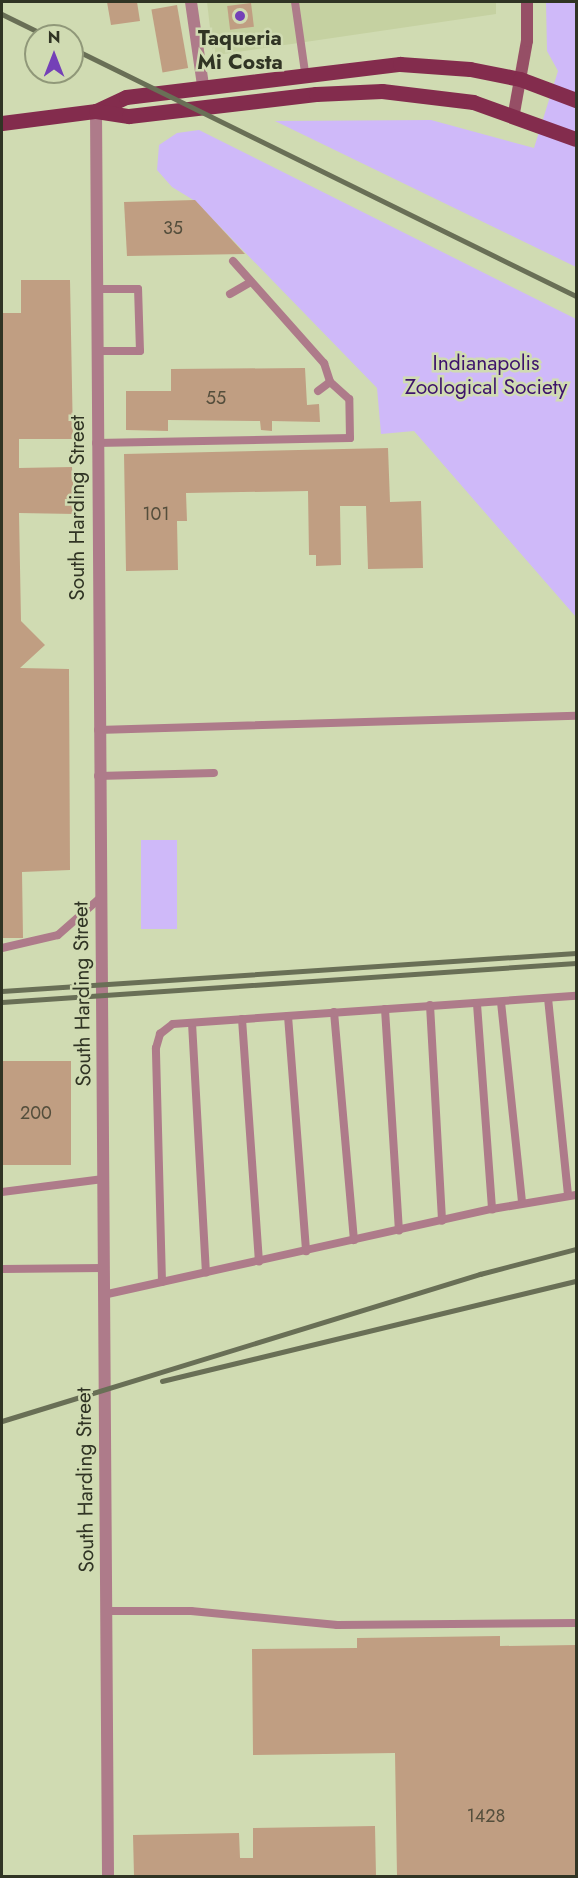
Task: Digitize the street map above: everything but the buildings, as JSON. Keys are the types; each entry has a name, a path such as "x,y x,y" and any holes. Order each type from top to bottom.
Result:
{"main road":[{"path":"514,113 527,41 527,2"},
{"path":"96,111 126,97 366,65 434,65 520,80 576,100"},
{"path":"2,123 96,111 129,116 316,94 382,91 445,97 514,113 576,139"}],"street":[{"path":"191,2 203,85"},
{"name":"South Harding Street","path":"96,111 98,777 108,1876"}],"lane":[{"path":"295,2 305,72"},
{"path":"96,443 350,438 349,399 330,382 324,363 249,284 232,261"},
{"path":"230,294 249,284"},
{"path":"97,351 140,351 138,289 98,289"},
{"path":"318,391 330,382"},
{"path":"98,730 576,716"},
{"path":"98,777 214,772"},
{"path":"2,948 58,935 100,898"},
{"path":"162,1282 156,1048 160,1034 173,1024 576,996"},
{"path":"103,1295 492,1209 572,1195 548,998"},
{"path":"501,1002 522,1203"},
{"path":"477,1004 492,1209"},
{"path":"430,1005 442,1221"},
{"path":"385,1009 399,1231"},
{"path":"334,1012 354,1240"},
{"path":"288,1016 306,1251"},
{"path":"242,1019 260,1261"},
{"path":"192,1023 206,1273"},
{"path":"2,1192 103,1179"},
{"path":"2,1269 103,1268"},
{"path":"106,1611 191,1611 338,1625 576,1623"}],"shaded area":[{"path":"207,2 496,2 496,14 224,54 213,53"}],"green space":[{"path":"546,2 576,2 576,267 275,121 431,120 534,148 558,71 547,51"},
{"name":"Indianapolis Zoological Society","path":"199,130 576,319 576,617 414,431 381,434 377,388 195,201 172,187 157,170 159,145 177,133"},
{"path":"141,840 177,840 177,929 141,929"}],"railway":[{"path":"2,14 24,25"},
{"path":"84,54 576,296"},
{"path":"2,991 576,953"},
{"path":"2,1002 576,963"},
{"path":"2,1421 480,1274 576,1249"},
{"path":"162,1381 576,1281"}],"place":[{"name":"Taqueria Mi Costa","path":"240,16"}]}
